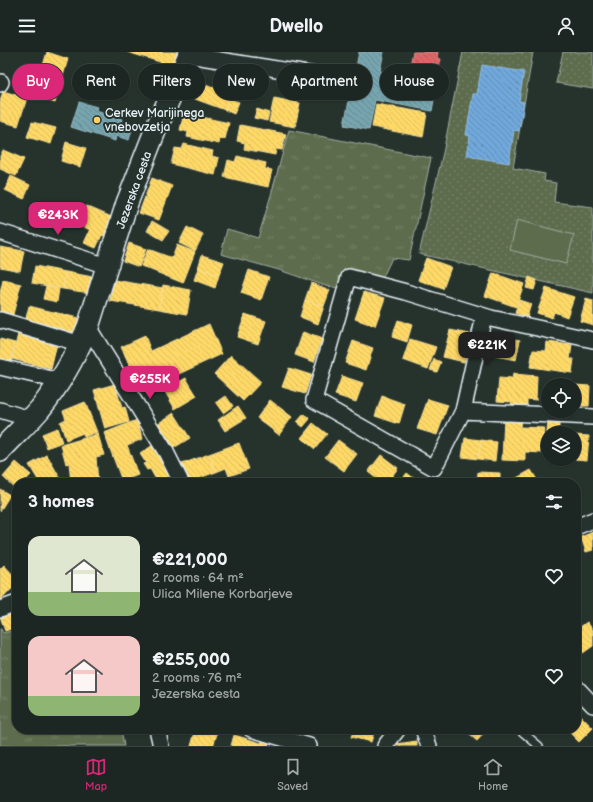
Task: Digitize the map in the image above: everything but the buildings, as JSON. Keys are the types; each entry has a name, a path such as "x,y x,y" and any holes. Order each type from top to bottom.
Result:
{"street":[{"name":"Jezerska cesta","path":"0,451 39,410 60,381 85,336 130,197 155,131 189,54 277,69"},
{"path":"0,232 107,266"},
{"path":"484,316 463,411 434,468 314,400 349,277 406,292 484,316 593,340"},
{"path":"0,320 85,336 166,452 179,478"},
{"path":"0,367 60,381"},
{"path":"0,410 30,419"},
{"path":"463,411 593,417"},
{"path":"581,525 593,520"},
{"path":"0,609 12,605"},
{"path":"581,692 593,705"},
{"path":"158,734 161,746"},
{"path":"268,734 309,746"},
{"path":"385,746 394,734"},
{"path":"426,734 430,746"}],"lane":[{"path":"524,734 539,746"}],"green space":[{"path":"463,52 533,52 513,168 545,174 544,181 556,183 554,202 593,207 593,293 419,254 443,153"},
{"path":"563,52 593,52 593,89 556,83"},
{"path":"289,130 431,158 409,260 392,258 382,279 339,288 326,286 279,270 221,254 227,229 258,238"},
{"path":"517,220 574,235 566,264 510,250"},
{"path":"1,629 3,633 12,631 12,734 122,734 124,746 0,746"}],"place":[{"name":"Cerkev Marijinega vnebovzetja","path":"97,120"}]}
